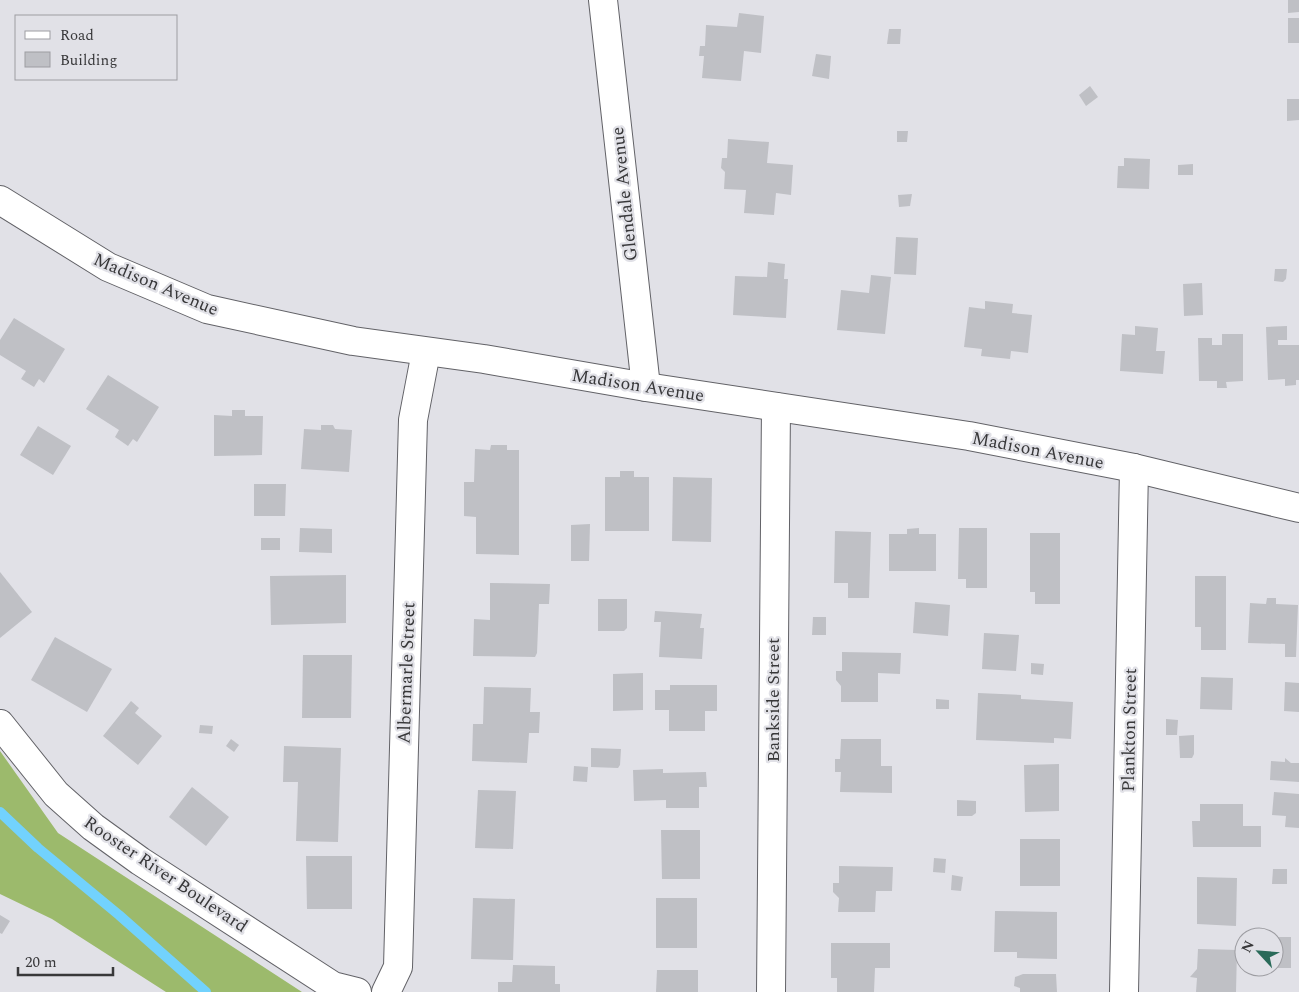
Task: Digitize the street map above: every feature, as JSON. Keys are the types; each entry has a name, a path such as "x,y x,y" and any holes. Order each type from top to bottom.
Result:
{"street":[{"name":"Glendale Avenue","path":"603,0 646,387"},
{"name":"Madison Avenue","path":"0,200 108,267 207,310 353,341 484,359 646,387 969,436 1134,468 1299,508"},
{"name":"Albermarle Street","path":"386,992 398,967 413,420 426,352"},
{"name":"Bankside Street","path":"771,992 776,407"},
{"name":"Plankton Street","path":"1124,992 1134,468"},
{"name":"Rooster River Boulevard","path":"0,724 56,794 93,828 140,861 334,986 357,992"}],"green space":[{"path":"0,751 58,833 302,992 166,992 52,919 0,894"}],"building":[{"path":"1288,0 1299,0 1299,12 1288,13"},
{"path":"739,13 764,16 761,53 744,51 741,81 702,78 704,56 699,56 700,46 705,46 706,25 737,27"},
{"path":"1288,18 1299,18 1299,43 1288,43"},
{"path":"889,29 901,29 900,44 887,44"},
{"path":"816,54 831,56 829,79 812,76"},
{"path":"1090,86 1098,97 1086,106 1079,95"},
{"path":"1287,99 1299,99 1299,120 1287,121"},
{"path":"897,131 908,131 907,142 897,142"},
{"path":"728,139 769,142 767,163 793,165 791,195 776,193 774,215 744,213 746,190 724,189 725,172 721,168 722,158 727,158"},
{"path":"1124,158 1150,159 1149,189 1117,188 1118,166 1124,166"},
{"path":"1193,164 1193,175 1178,175 1178,165"},
{"path":"912,194 910,206 899,207 898,195"},
{"path":"896,237 918,238 916,275 894,274"},
{"path":"768,262 785,264 784,279 788,279 786,318 733,315 735,276 767,277"},
{"path":"1275,269 1287,269 1286,279 1283,282 1274,281"},
{"path":"871,275 891,277 885,334 837,330 841,290 869,293"},
{"path":"1202,283 1203,315 1184,316 1183,284"},
{"path":"985,301 1013,304 1012,313 1032,315 1028,353 1011,351 1010,359 981,356 982,349 964,347 969,307 985,309"},
{"path":"14,318 65,349 44,383 39,379 34,387 21,379 26,371 0,355 0,340"},
{"path":"1135,326 1158,328 1156,351 1165,351 1163,374 1120,371 1122,334 1135,335"},
{"path":"1287,326 1287,340 1278,340 1278,345 1299,345 1299,380 1296,380 1296,385 1285,386 1285,379 1268,380 1266,327"},
{"path":"1222,334 1243,334 1243,381 1226,382 1227,388 1217,388 1217,381 1199,381 1198,338 1212,338 1212,345 1222,345"},
{"path":"108,375 159,407 137,442 133,439 128,446 115,437 119,430 86,409"},
{"path":"232,410 245,410 245,416 263,416 262,455 214,456 214,415 232,416"},
{"path":"321,425 333,425 335,429 352,430 349,472 301,469 304,429 321,430"},
{"path":"38,426 71,446 53,475 20,455"},
{"path":"491,445 507,445 507,450 519,450 519,555 476,554 476,517 464,516 464,482 474,482 475,449 490,450"},
{"path":"620,471 634,471 634,477 649,477 649,531 605,531 605,477 620,477"},
{"path":"673,477 712,478 711,542 672,541"},
{"path":"254,484 286,484 285,516 254,516"},
{"path":"590,524 589,561 571,561 571,525"},
{"path":"300,528 332,529 332,553 299,552"},
{"path":"919,528 919,534 936,534 936,571 889,571 889,534 907,534 907,529"},
{"path":"959,528 987,528 987,588 966,588 966,579 958,579"},
{"path":"835,531 871,532 869,598 848,598 848,583 834,583"},
{"path":"1030,533 1060,533 1060,604 1035,604 1035,592 1030,592"},
{"path":"261,538 280,538 280,550 261,550"},
{"path":"0,572 32,612 0,638"},
{"path":"346,575 346,623 271,625 270,576"},
{"path":"1195,576 1226,576 1226,650 1201,650 1201,627 1195,627"},
{"path":"490,583 550,584 549,604 539,604 537,653 535,657 473,656 474,619 490,620"},
{"path":"1267,598 1276,598 1276,604 1298,605 1296,657 1285,657 1285,644 1248,643 1250,603 1266,604"},
{"path":"598,599 627,599 627,628 624,631 598,631"},
{"path":"915,602 950,605 948,636 913,633"},
{"path":"655,611 702,614 700,628 704,628 702,659 659,657 661,622 654,622"},
{"path":"813,617 826,617 826,635 812,635"},
{"path":"984,633 1019,635 1016,671 982,669"},
{"path":"55,637 112,669 87,712 31,680"},
{"path":"842,652 901,653 900,674 878,673 878,702 841,702 841,686 836,680 836,671 842,671"},
{"path":"303,655 352,655 351,718 302,718"},
{"path":"1031,663 1044,664 1043,675 1031,674"},
{"path":"643,673 643,710 613,711 613,674"},
{"path":"1201,677 1233,678 1232,710 1200,709"},
{"path":"1285,682 1299,683 1299,712 1284,711"},
{"path":"670,685 717,685 717,711 705,711 705,731 669,731 669,710 655,710 655,690 670,690"},
{"path":"484,687 531,688 530,712 540,712 539,733 529,733 527,763 472,761 473,724 483,724"},
{"path":"978,693 1021,695 1021,699 1073,702 1071,739 1054,738 1054,743 976,740"},
{"path":"936,699 949,700 949,709 936,709"},
{"path":"131,701 139,708 135,713 162,736 138,765 103,736"},
{"path":"1166,719 1178,720 1177,735 1166,735"},
{"path":"200,725 213,726 212,734 199,733"},
{"path":"1194,735 1194,754 1192,758 1180,758 1179,736"},
{"path":"231,739 239,745 234,752 226,746"},
{"path":"841,739 881,739 881,766 892,766 892,793 840,792 841,772 835,772 835,759 840,759"},
{"path":"284,746 341,748 338,842 296,841 298,782 283,782"},
{"path":"591,748 621,749 620,765 618,768 591,767"},
{"path":"1285,758 1291,763 1299,763 1299,782 1270,780 1271,761 1285,762"},
{"path":"1059,764 1059,811 1025,812 1024,765"},
{"path":"574,766 588,767 587,782 573,781"},
{"path":"663,769 663,773 706,772 707,787 699,787 699,808 666,808 666,800 634,801 633,770"},
{"path":"192,787 229,817 206,846 169,817"},
{"path":"478,790 516,791 513,849 475,848"},
{"path":"1274,792 1299,794 1299,828 1285,827 1286,816 1272,815"},
{"path":"957,800 976,801 976,813 972,816 957,816"},
{"path":"1200,804 1243,804 1243,826 1261,826 1261,847 1193,847 1192,821 1200,821"},
{"path":"661,830 700,830 700,879 662,879"},
{"path":"1020,839 1060,839 1060,886 1020,886"},
{"path":"306,856 352,856 352,909 307,909"},
{"path":"934,858 946,859 945,873 933,872"},
{"path":"839,866 893,867 892,891 876,891 875,912 838,912 839,898 833,892 833,883 839,883"},
{"path":"1273,869 1287,869 1287,884 1272,884"},
{"path":"952,875 963,877 961,891 951,890"},
{"path":"1197,877 1237,878 1236,926 1197,924"},
{"path":"473,898 515,899 513,960 471,959"},
{"path":"656,898 697,898 697,948 656,948"},
{"path":"995,911 1057,912 1057,959 1017,958 1017,952 994,952"},
{"path":"0,915 10,921 2,934 0,933"},
{"path":"1284,937 1291,937 1291,968 1284,968"},
{"path":"831,943 890,943 890,968 875,968 874,992 837,992 837,978 831,978"},
{"path":"1198,949 1234,950 1236,992 1196,992 1197,978 1190,977 1197,969"},
{"path":"513,965 555,966 555,984 560,984 560,992 498,992 498,982 512,982"},
{"path":"657,970 698,970 698,992 656,992"},
{"path":"1023,974 1056,974 1057,992 1020,992 1020,988 1014,986 1015,977"}],"waterway":[{"path":"0,812 38,848 119,915 206,992"}]}
